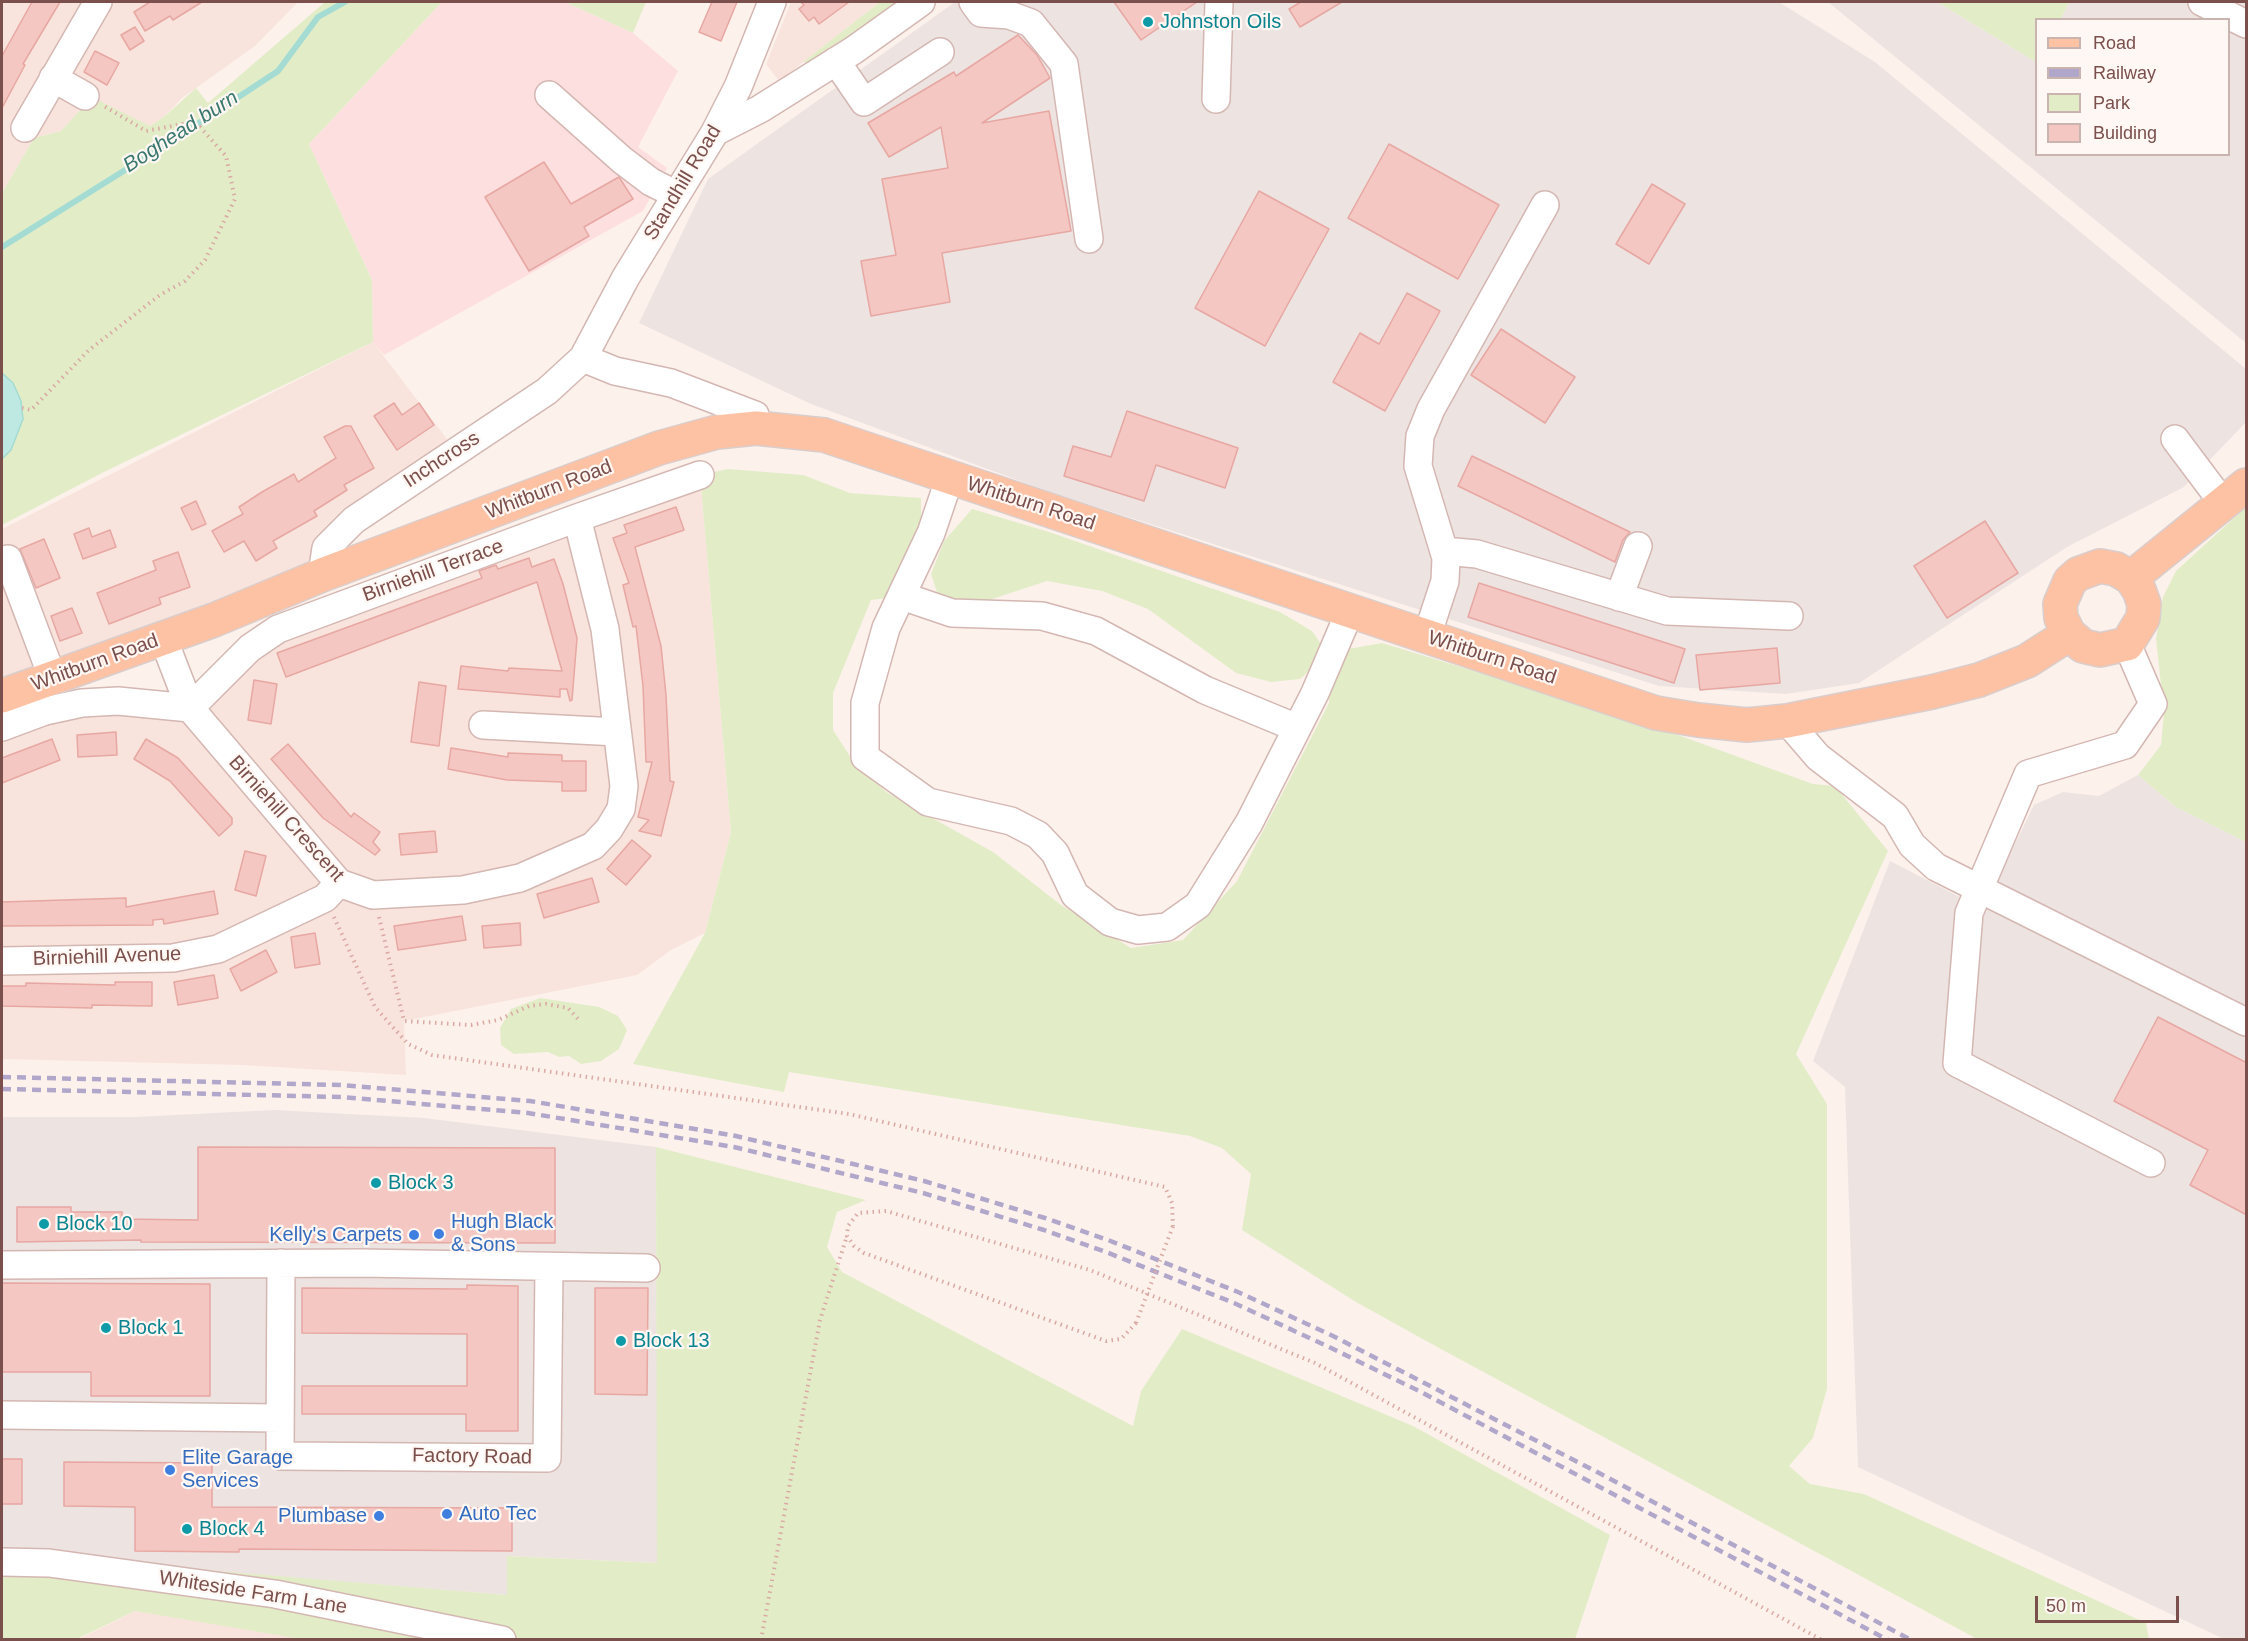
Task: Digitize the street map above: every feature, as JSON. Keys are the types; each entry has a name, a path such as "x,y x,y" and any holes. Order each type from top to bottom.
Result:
{"main road":[{"name":"Whitburn Road","path":"2,696 163,638 322,575 660,448 717,432 756,428 824,435 1656,713 1747,725 1787,721 1932,693 1979,680 2027,661 2069,634"},
{"path":"2131,578 2235,494"},
{"path":"2100,566 2116,569 2131,578 2139,590 2143,611 2137,631 2127,644 2100,650 2083,646 2069,634 2061,618 2060,604 2070,581 2078,574 2100,566"}],"street":[{"path":"25,128 98,2"},
{"name":"Standhill Road","path":"583,358 626,277 715,132 738,87 772,2"},
{"path":"715,132 760,109 836,61 921,2"},
{"path":"973,2 981,13 1009,15 1031,23 1064,64 1089,239"},
{"path":"1216,99 1219,2"},
{"path":"2202,2 2247,24"},
{"path":"836,61 864,102 940,52"},
{"path":"53,78 85,96"},
{"path":"549,95 622,160 651,182 675,194"},
{"path":"1427,636 1445,581 1444,551 1418,466 1420,436 1431,409 1545,205"},
{"path":"583,358 615,371 670,383 755,416 756,428"},
{"name":"Inchcross","path":"322,575 326,548 354,520 547,391 583,358"},
{"path":"2175,439 2235,494"},
{"name":"Birniehill Terrace","path":"190,708 250,648 278,628 700,475"},
{"path":"950,477 931,533 886,628 864,704 865,757 927,802 1011,821 1038,835 1054,852 1075,895 1110,922 1138,930 1167,927 1198,905 1249,823 1297,728 1350,611"},
{"name":"Birniehill Crescent","path":"163,638 190,708 332,890 373,895 463,890 520,878 593,846 609,829 621,809 624,786 605,629 577,518"},
{"path":"1619,597 1638,546"},
{"path":"1444,551 1477,554 1667,611 1789,616"},
{"path":"8,559 53,678"},
{"path":"902,596 952,613 1042,616 1096,631 1205,690 1297,728"},
{"path":"2127,644 2153,704 2125,745 2028,774 1969,913 1957,1063 2151,1163"},
{"path":"2,728 45,711 82,703 118,701 190,708"},
{"path":"1787,721 1818,757 1895,816 1912,845 1936,867 2247,1022"},
{"path":"483,725 617,732"},
{"name":"Birniehill Avenue","path":"2,961 184,956 218,949 332,890"},
{"path":"2,1265 281,1263 646,1268"},
{"name":"Factory Road","path":"281,1263 279,1456 547,1458 549,1267"},
{"path":"2,1415 280,1418"},
{"name":"Whiteside Farm Lane","path":"2,1562 49,1563 274,1594 502,1640"}],"path":[{"path":"22,408 31,410 89,350 160,295 185,281 205,261 235,199 226,156 200,127 183,124 146,131 85,96"},
{"path":"332,890 375,1006 408,1044 432,1055 849,1114 1165,1187 1172,1203 1173,1226 1136,1323 1121,1339 1106,1341 883,1261 854,1246 847,1236"},
{"path":"373,895 404,1021 471,1026 498,1020 529,1006 546,1004 568,1008 580,1021"},
{"path":"761,1640 820,1320 849,1226 858,1213 886,1211 1090,1270 1305,1359 1822,1640"}],"shaded area":[{"path":"2,2 298,2 255,46 182,98 165,116 150,126 82,108 61,131 34,138 2,193"},
{"path":"442,2 565,2 633,33 678,71 638,147 667,168 643,211 384,355 373,342 372,280 309,144"},
{"path":"791,2 880,2 779,81 766,64"},
{"path":"955,2 1779,2 1875,62 2246,369 2246,422 2184,487 2067,547 1859,683 1786,694 1659,686 1050,492 811,404 639,323 708,179"},
{"path":"1828,2 1937,2 2035,61 2035,156 2230,156 2230,18 2061,18 2069,2 2246,2 2246,343"},
{"path":"373,342 456,451 354,520 322,575 2,681 2,529"},
{"path":"700,475 731,832 705,933 671,950 637,975 404,1021 406,1075 242,1065 2,1059 2,727 45,711 190,708 250,648"},
{"path":"2138,775 2176,807 2246,842 2246,1639 2224,1639 1858,1467 1845,1087 1813,1061 1890,861 1983,909 2034,805 2063,792 2099,796"},
{"path":"274,1110 424,1118 656,1147 658,1563 508,1556 507,1595 2,1554 2,1117 135,1117"},
{"path":"135,1611 197,1620 307,1639 77,1640"}],"green space":[{"path":"325,2 442,2 309,144 372,280 373,342 104,472 2,525 2,193 34,138 61,131 90,96 150,126 165,116 196,88 208,103"},
{"path":"565,2 646,2 633,33"},
{"path":"880,2 905,2 817,65 803,62"},
{"path":"1937,2 2069,2 2061,18 2035,18 2035,61"},
{"path":"728,469 803,475 850,493 921,498 921,521 895,597 871,600 833,693 833,730 853,761 886,792 993,852 1061,905 1131,948 1183,940 1237,881 1329,703 1330,677 1348,649 1382,643 1645,723 1813,784 1835,786 1888,851 1796,1054 1827,1104 1827,1389 1813,1438 1789,1466 1810,1484 1864,1494 2146,1623 2149,1639 1977,1639 1356,1302 1242,1230 1251,1174 1222,1148 1190,1136 789,1072 784,1092 633,1064 705,933 731,832 700,475"},
{"path":"2246,507 2246,842 2176,807 2138,775 2161,745 2164,713 2156,639 2163,597 2176,571"},
{"path":"972,509 1049,532 1280,612 1312,631 1321,644 1317,664 1300,679 1271,682 1236,673 1148,609 1102,591 1047,581 980,603 938,595 931,574 944,541"},
{"path":"540,998 599,1007 618,1016 627,1030 619,1049 601,1061 581,1064 569,1056 559,1057 548,1052 514,1054 501,1045 500,1028 511,1009"},
{"path":"656,1147 866,1200 837,1212 827,1247 842,1272 1133,1426 1141,1391 1182,1329 1413,1426 1610,1535 1575,1639 307,1640 135,1611 77,1639 2,1640 2,1569 203,1588 206,1570 507,1595 507,1556 657,1563"}],"water":[{"path":"2,373 13,383 21,401 23,419 11,450 2,459"}],"building":[{"path":"32,2 60,2 23,64 25,65 2,108 2,56"},
{"path":"150,2 202,2 173,20 170,16 145,31 134,12"},
{"path":"712,2 737,2 721,41 699,32"},
{"path":"801,2 849,2 819,24 814,17 809,21 799,9 804,5"},
{"name":"Johnston Oils","path":"1114,2 1197,2 1141,40"},
{"path":"1301,2 1342,2 1300,27 1289,9"},
{"path":"135,27 144,41 130,50 121,35"},
{"path":"1018,35 1037,55 1050,78 982,123 1049,111 1071,231 942,253 950,302 871,316 861,261 896,255 882,179 948,168 941,127 889,157 868,123 954,72 956,76"},
{"path":"95,51 119,63 107,85 84,72"},
{"path":"1389,144 1499,205 1458,279 1348,218"},
{"path":"544,162 571,204 619,177 633,199 584,227 589,236 529,271 485,197"},
{"path":"1652,184 1685,204 1649,264 1616,244"},
{"path":"1259,191 1329,229 1265,346 1195,308"},
{"path":"1407,293 1440,311 1385,411 1333,382 1360,333 1379,344"},
{"path":"1501,329 1575,377 1545,423 1471,375"},
{"path":"394,403 402,415 419,403 434,425 397,450 374,416"},
{"path":"1127,411 1238,448 1225,488 1156,465 1144,501 1064,476 1073,446 1111,457"},
{"path":"345,426 351,426 374,468 344,485 347,490 314,511 317,516 273,541 277,548 256,561 244,541 224,552 212,531 243,514 239,507 262,492 294,474 298,482 336,458 324,437"},
{"path":"1472,456 1630,532 1623,540 1615,562 1458,486"},
{"path":"196,501 206,524 192,530 181,508"},
{"path":"676,507 684,530 635,547 661,646 670,781 674,782 661,836 639,831 649,820 638,817 652,762 646,762 643,686 636,626 633,627 623,585 629,583 613,538 627,533 624,525"},
{"path":"1985,521 2018,573 1947,618 1914,566"},
{"path":"89,528 92,537 110,530 116,547 83,559 74,534"},
{"path":"44,539 60,578 36,588 20,549"},
{"path":"178,552 190,587 159,598 161,604 109,624 97,593 156,570 153,561"},
{"path":"529,558 532,567 554,559 563,584 577,638 572,700 570,701 567,689 560,689 560,697 458,689 461,666 508,671 509,668 562,671 537,582 286,677 277,653 482,578 479,571 496,565 498,569"},
{"path":"1479,583 1685,649 1674,683 1468,617"},
{"path":"72,608 82,633 60,641 51,616"},
{"path":"1777,648 1780,683 1700,690 1696,655"},
{"path":"254,680 277,684 271,724 248,720"},
{"path":"419,682 446,686 439,746 411,742"},
{"path":"116,732 117,755 78,757 77,735"},
{"path":"52,739 60,760 2,783 2,758"},
{"path":"146,739 178,758 232,818 232,824 219,836 170,781 134,759"},
{"path":"288,744 351,817 354,813 380,832 373,842 380,850 375,855 323,818 271,759"},
{"path":"451,748 508,757 508,753 562,755 562,761 586,761 586,791 562,791 562,782 507,780 448,769"},
{"path":"435,831 437,852 401,855 399,834"},
{"path":"632,840 651,856 626,885 607,869"},
{"path":"245,851 266,856 256,896 235,890"},
{"path":"592,878 599,902 544,918 537,894"},
{"path":"214,891 218,914 164,924 163,919 153,920 153,925 2,926 2,902 126,898 126,907"},
{"path":"462,916 466,940 398,950 394,926"},
{"path":"520,923 521,945 484,948 482,926"},
{"path":"315,933 320,964 295,968 291,937"},
{"path":"266,950 277,972 241,991 230,969"},
{"path":"214,975 218,998 178,1005 174,982"},
{"path":"115,982 152,982 152,1006 92,1005 92,1008 2,1006 2,986 26,986 26,983 115,985"},
{"path":"2158,1017 2247,1063 2247,1215 2190,1185 2208,1150 2114,1101"},
{"name":"Block 3","path":"198,1147 555,1148 555,1243 141,1242 141,1240 17,1242 17,1207 71,1207 71,1212 122,1212 122,1219 198,1220"},
{"name":"Block 1","path":"2,1283 210,1284 210,1396 91,1396 91,1372 2,1372"},
{"path":"467,1285 518,1286 518,1431 466,1431 466,1414 302,1414 302,1386 467,1386 467,1334 302,1333 302,1288 467,1289"},
{"name":"Block 13","path":"595,1288 648,1288 647,1395 595,1394"},
{"path":"2,1459 22,1459 22,1504 2,1504"},
{"path":"64,1462 212,1463 212,1507 512,1508 512,1551 239,1549 239,1552 135,1551 135,1507 64,1506"}],"waterway":[{"name":"Boghead burn","path":"2,247 278,71 318,17 345,2"}],"railway":[{"path":"2,1077 341,1085 530,1101 736,1136 924,1181 1108,1240 1238,1292 1333,1336 1601,1474 1911,1640"},
{"path":"2,1089 341,1097 528,1113 734,1147 923,1193 1044,1230 1106,1252 1234,1303 1329,1347 1421,1392 1888,1640"}],"place":[{"name":"Johnston Oils","path":"1148,22"},
{"name":"Block 3","path":"376,1183"},
{"name":"Block 10","path":"44,1224"},
{"name":"Hugh Black & Sons","path":"439,1234"},
{"name":"Kelly's Carpets","path":"414,1235"},
{"name":"Block 1","path":"106,1328"},
{"name":"Block 13","path":"621,1341"},
{"name":"Elite Garage Services","path":"170,1470"},
{"name":"Auto Tec","path":"447,1514"},
{"name":"Plumbase","path":"379,1516"},
{"name":"Block 4","path":"187,1529"}]}
